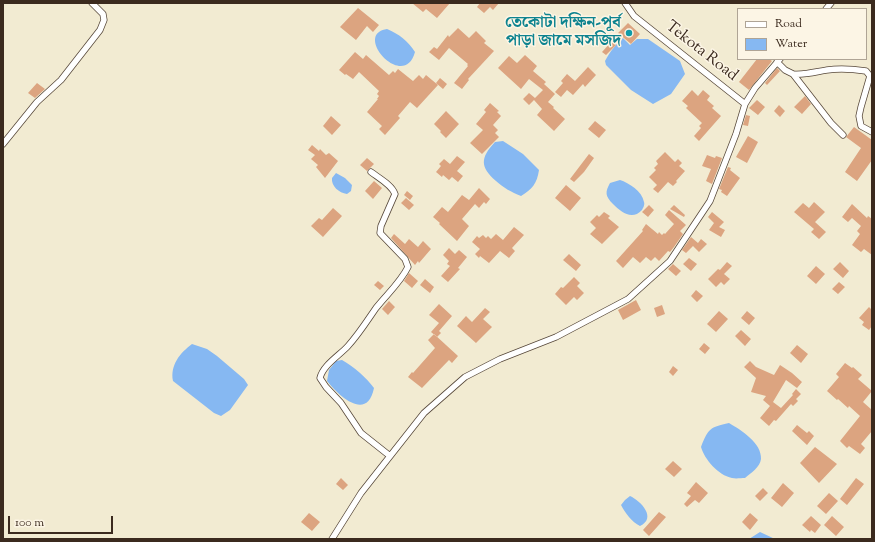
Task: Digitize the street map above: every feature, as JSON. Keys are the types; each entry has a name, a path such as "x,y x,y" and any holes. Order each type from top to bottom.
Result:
{"street":[{"path":"3,144 37,102 61,80 100,30 104,20 103,14 92,3"},
{"name":"Tekota Road","path":"625,3 634,16 745,104"},
{"path":"332,539 361,494 424,413 465,377 500,359 556,337 628,299 670,261 710,201 736,134 745,104 755,88 778,61 785,70 793,74 804,75 811,72 836,69 866,71 870,76 859,116 861,126 872,132"},
{"path":"793,74 831,123 843,135"},
{"path":"371,172 394,191 395,194 381,226 380,233 400,253 407,262 408,267 399,281 377,307 354,339 326,368 321,374 320,378 341,403 362,433 390,456"}],"water":[{"path":"387,29 403,38 415,52 409,63 401,66 392,64 378,49 375,40 378,33"},
{"path":"623,38 630,45 637,39 648,39 680,61 685,74 671,94 653,104 631,90 606,65 605,61 615,46"},
{"path":"503,141 523,154 539,170 537,179 533,186 521,196 508,190 499,183 491,176 485,167 485,158 490,148 495,142"},
{"path":"336,173 345,178 352,185 351,191 347,194 338,191 334,186 332,178"},
{"path":"620,180 635,188 643,198 644,205 642,210 634,215 623,212 608,199 607,189 610,183"},
{"path":"192,344 207,349 217,356 244,379 248,385 230,410 221,416 214,413 173,381 172,375 177,360 180,355"},
{"path":"342,360 360,372 374,388 370,398 365,403 359,405 345,399 327,381 329,370 336,361"},
{"path":"729,423 750,438 760,453 761,459 759,465 745,478 734,478 722,474 709,462 701,447 710,430"},
{"path":"630,496 639,502 646,510 647,519 645,523 640,526 629,517 621,505"},
{"path":"760,532 775,539 749,539"}],"building":[{"path":"412,3 450,3 437,18 426,9 423,12"},
{"path":"480,3 499,3 493,10 490,7 484,13 477,7"},
{"path":"358,8 379,25 373,32 367,26 356,40 340,27"},
{"name":"তেকোটা দক্ষিন-পূর্ব পাড়া জামে মসজিদ","path":"628,23 640,34 631,44 618,33"},
{"path":"458,28 469,38 476,31 486,41 484,43 494,51 468,79 469,80 462,89 454,83 468,64 449,48 439,60 429,52 434,47 437,49 448,35 449,37"},
{"path":"612,41 616,45 606,55 602,52"},
{"path":"355,52 363,59 366,55 389,75 393,71 395,73 398,69 413,81 419,75 423,79 426,75 438,85 417,108 410,102 398,116 400,118 385,135 379,129 382,126 367,112 378,99 379,96 377,94 379,91 359,72 353,79 339,70"},
{"path":"525,55 537,66 533,71 546,82 544,84 555,94 548,102 565,119 554,131 537,115 542,109 534,100 529,105 523,99 529,93 535,98 543,90 529,79 521,89 498,68 509,56 517,63"},
{"path":"756,60 772,61 749,90 739,82"},
{"path":"588,67 596,75 585,87 583,84 573,95 567,90 561,97 555,92 563,83 561,81 567,74 575,81"},
{"path":"777,68 780,71 767,85 765,83"},
{"path":"440,78 447,84 443,89 436,83"},
{"path":"37,83 45,89 35,98 28,93"},
{"path":"692,90 698,96 703,90 710,96 707,100 714,106 712,108 721,116 699,141 694,136 701,128 699,126 702,123 686,108 688,106 682,101"},
{"path":"805,96 811,104 802,114 794,107"},
{"path":"757,100 765,107 758,115 749,108"},
{"path":"490,103 499,111 497,112 501,116 493,125 498,130 495,133 499,137 482,154 470,143 483,130 476,124 486,112 484,110"},
{"path":"779,105 785,111 780,117 774,111"},
{"path":"446,111 459,124 446,138 434,124"},
{"path":"746,115 750,116 748,126 743,125"},
{"path":"331,116 341,125 332,135 323,126"},
{"path":"595,121 606,130 599,138 588,129"},
{"path":"854,127 872,140 872,160 857,181 845,172 861,148 846,137"},
{"path":"748,136 758,142 747,163 736,157"},
{"path":"312,145 319,151 320,149 326,155 329,153 338,161 325,178 316,167 318,165 311,159 315,155 308,150"},
{"path":"665,152 675,162 678,159 682,163 679,166 685,171 673,186 668,182 658,193 653,189 657,185 649,177 656,170 654,168 658,164 656,161"},
{"path":"589,154 594,158 584,172 574,182 570,179"},
{"path":"707,155 715,158 716,156 722,158 712,184 706,181 711,169 702,166"},
{"path":"457,156 465,162 457,171 463,176 458,182 452,177 449,180 443,175 442,177 436,172 441,166 439,164 444,159 450,164"},
{"path":"367,158 374,164 367,171 360,165"},
{"path":"728,167 731,168 730,170 740,178 727,196 721,192 722,190 719,189"},
{"path":"374,181 382,188 373,199 365,191"},
{"path":"566,185 581,198 570,211 555,198"},
{"path":"479,188 490,199 486,204 484,202 479,208 475,204 462,219 469,226 457,241 433,217 442,207 448,212 462,195 469,200"},
{"path":"407,191 413,196 410,200 404,195"},
{"path":"406,198 414,205 409,210 401,203"},
{"path":"814,202 825,212 815,222 826,232 819,239 811,232 814,229 794,212 803,203 809,208"},
{"path":"852,204 867,218 868,216 872,219 872,255 864,249 861,252 852,245 860,234 857,231 861,226 852,218 848,222 842,217"},
{"path":"649,205 654,210 648,217 642,212"},
{"path":"674,205 685,215 684,217 670,209"},
{"path":"333,208 342,216 323,237 311,226 319,218 322,220"},
{"path":"669,210 686,225 680,231 683,234 674,247 659,261 655,257 651,261 646,257 640,263 633,257 623,268 616,261 643,231 642,230 646,224 658,234 659,232 662,235 664,233 665,234 674,224 665,215"},
{"path":"604,212 610,216 608,218 619,227 602,244 590,234 596,228 590,222 597,215 599,217"},
{"path":"712,212 724,222 719,227 725,230 721,237 709,230 714,223 708,217"},
{"path":"514,227 524,235 512,248 515,251 509,258 500,251 489,263 480,256 479,258 475,254 480,249 472,242 477,236 479,238 483,235 486,238 488,236 491,239 496,234 503,240"},
{"path":"394,234 405,244 409,239 418,247 423,241 431,249 419,263 418,261 415,265 391,238"},
{"path":"691,237 698,243 701,239 707,244 699,252 693,246 686,253 682,250"},
{"path":"449,248 455,254 459,250 467,257 458,268 460,269 448,282 441,276 450,266 447,264 449,261 443,255"},
{"path":"569,254 581,265 576,271 563,260"},
{"path":"689,258 697,264 691,271 683,264"},
{"path":"727,262 732,266 724,274 730,279 724,285 721,282 716,287 708,279 718,269 720,270"},
{"path":"840,262 849,271 843,278 833,269"},
{"path":"673,264 681,271 676,276 668,269"},
{"path":"816,266 825,274 816,284 807,276"},
{"path":"409,273 418,281 412,288 404,281"},
{"path":"574,277 580,283 577,286 584,293 577,300 574,297 566,305 555,294 561,287 563,288"},
{"path":"425,279 434,287 430,293 420,285"},
{"path":"378,281 384,286 380,290 374,285"},
{"path":"839,282 845,287 838,294 832,289"},
{"path":"696,290 703,296 697,302 691,296"},
{"path":"636,300 641,310 623,320 618,310"},
{"path":"389,301 395,307 388,315 382,309"},
{"path":"439,304 452,316 439,331 441,333 437,337 431,332 439,323 429,315"},
{"path":"662,305 665,314 657,317 654,308"},
{"path":"869,307 872,310 872,326 869,330 862,325 864,322 859,318"},
{"path":"485,308 490,312 483,319 492,327 476,343 457,326 466,316 472,322"},
{"path":"719,311 728,319 716,332 707,324"},
{"path":"747,311 755,318 749,325 741,318"},
{"path":"741,330 751,339 745,346 735,336"},
{"path":"434,334 458,356 452,363 449,360 422,388 408,377 435,348 428,340"},
{"path":"704,343 710,348 705,354 699,349"},
{"path":"797,345 808,354 801,363 790,353"},
{"path":"750,361 756,367 774,375 780,365 802,382 797,388 786,380 773,402 781,408 793,395 792,394 796,389 801,394 796,399 798,401 793,406 791,404 776,421 774,420 769,426 760,418 770,406 763,400 766,396 751,392 756,378 744,367"},
{"path":"845,363 852,368 853,367 862,375 858,379 872,391 863,402 872,410 872,431 861,444 865,448 860,454 849,446 847,448 840,441 860,416 849,406 848,408 827,391 839,377 836,374"},
{"path":"673,366 678,370 673,376 669,372"},
{"path":"797,425 807,433 809,431 814,436 807,445 792,431"},
{"path":"815,447 837,464 819,483 800,463"},
{"path":"673,461 682,469 674,477 665,469"},
{"path":"341,478 348,485 343,490 336,484"},
{"path":"856,478 864,484 847,505 840,499"},
{"path":"696,482 708,493 699,503 695,500 687,507 684,504 691,496 687,493"},
{"path":"783,483 794,493 782,507 771,498"},
{"path":"763,488 768,493 760,501 755,496"},
{"path":"829,493 838,501 826,514 817,506"},
{"path":"659,512 666,517 649,536 643,530"},
{"path":"309,513 320,522 312,531 301,522"},
{"path":"750,513 758,520 750,530 742,522"},
{"path":"811,516 821,525 815,533 811,530 810,532 802,525"},
{"path":"832,516 844,527 836,536 824,525"}],"place":[{"name":"তেকোটা দক্ষিন-পূর্ব পাড়া জামে মসজিদ","path":"629,33"}]}
